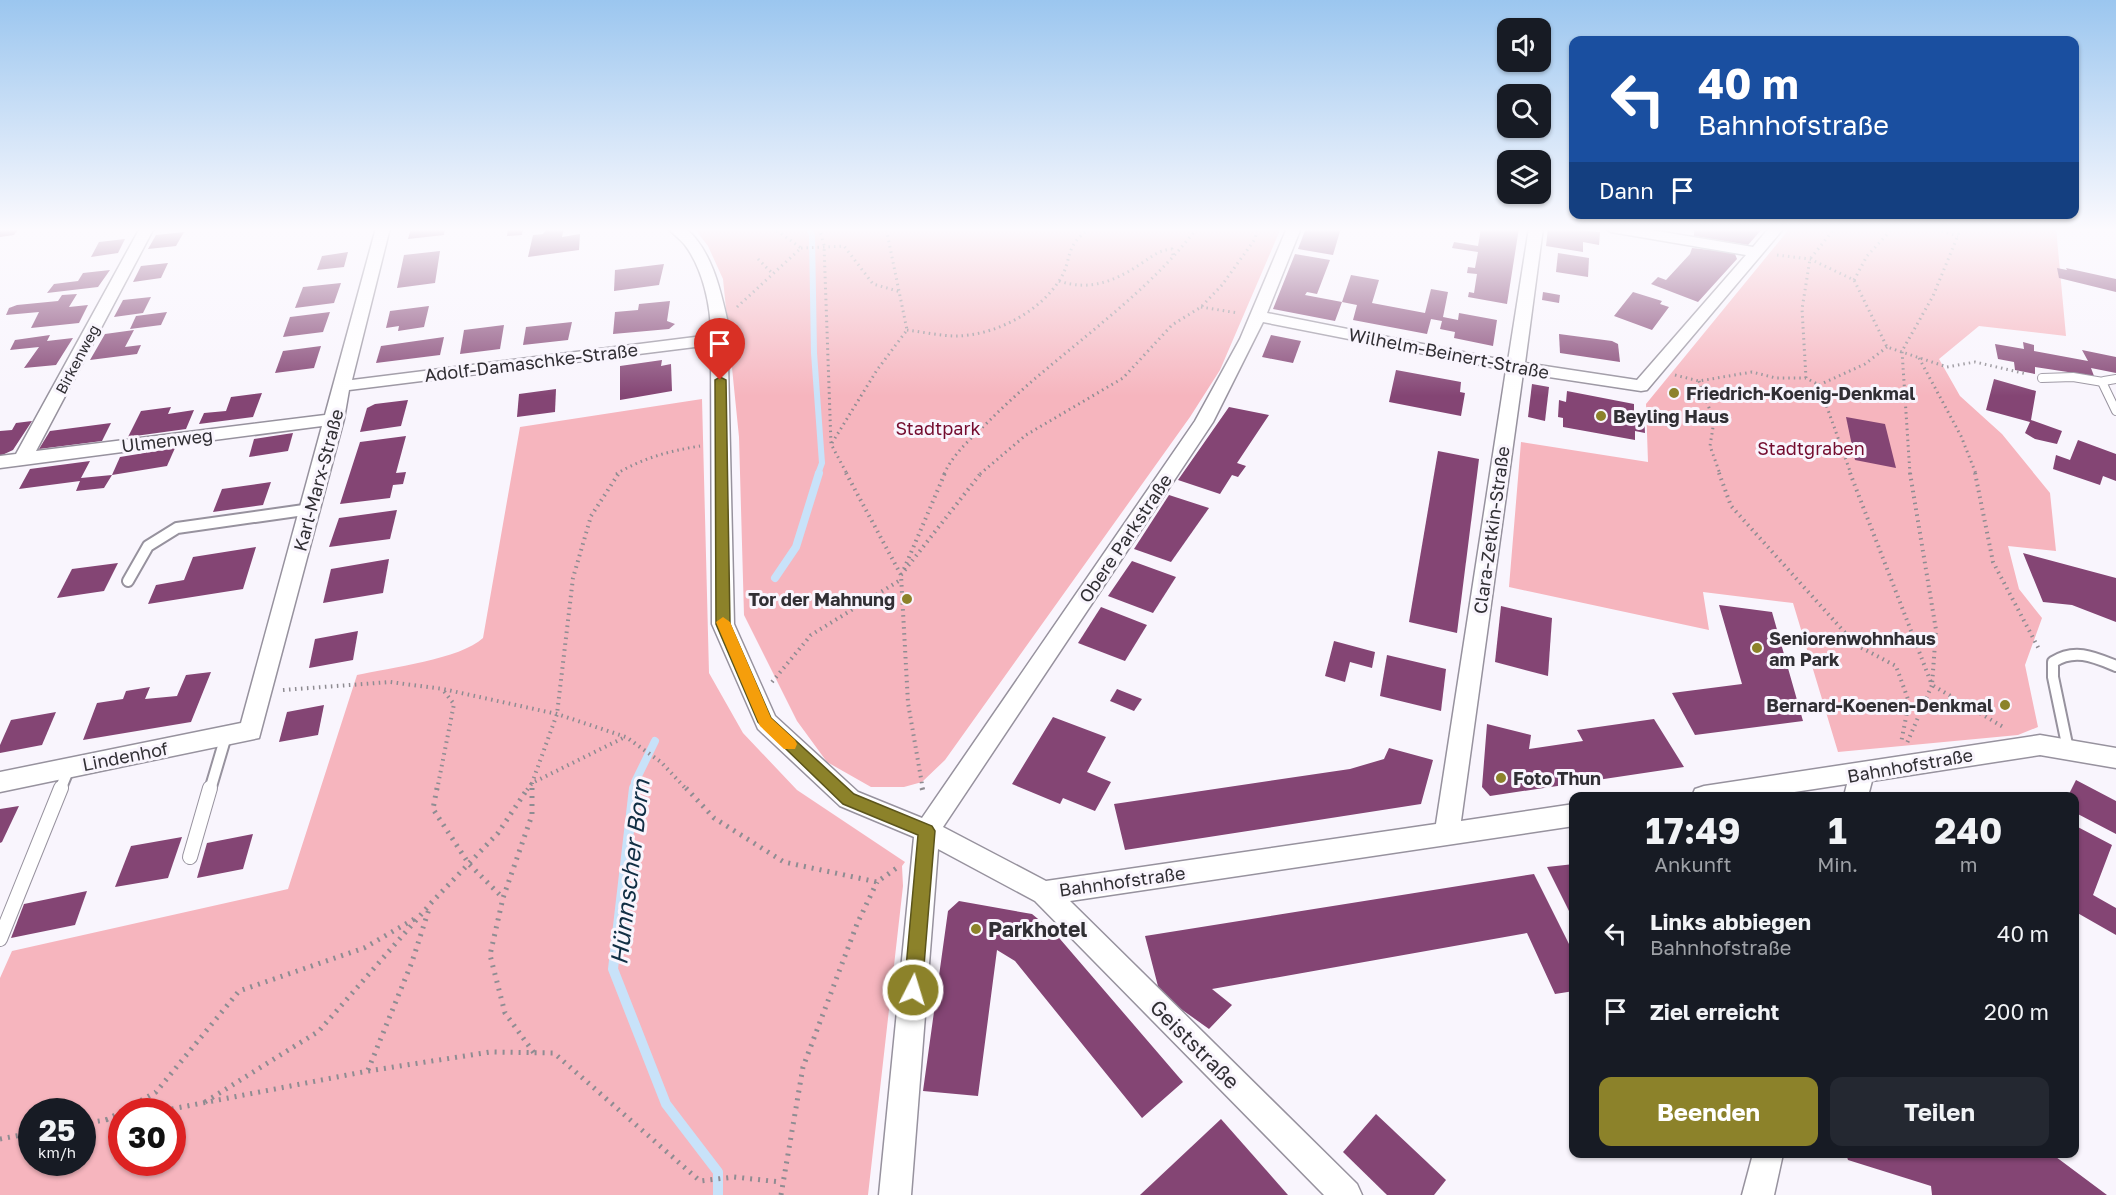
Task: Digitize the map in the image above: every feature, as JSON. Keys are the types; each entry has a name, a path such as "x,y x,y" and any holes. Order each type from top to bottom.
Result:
{"street":[{"name":"Birkenweg","path":"23,458 117,284"},
{"name":"Karl-Marx-Straße","path":"251,731 369,284"},
{"name":"Bahnhofstraße","path":"709,284 715,298 719,329 723,624 766,722 849,799 927,831 1044,893 1569,816"},
{"name":"Obere Parkstraße","path":"927,831 1204,422 1258,316 1271,284"},
{"name":"Clara-Zetkin-Straße","path":"1447,833 1528,284"},
{"name":"Wilhelm-Beinert-Straße","path":"1258,316 1515,367 1641,386 1728,284"},
{"name":"Adolf-Damaschke-Straße","path":"343,386 719,329"},
{"name":"Ulmenweg","path":"0,462 335,419"},
{"name":"Lindenhof","path":"0,782 251,731"},
{"name":"Bahnhofstraße","path":"1760,792 1859,785 1897,765 2035,746 2068,748 2116,758"},
{"path":"895,1195 927,831"},
{"name":"Geiststraße","path":"1044,893 1346,1195"},
{"path":"1758,1195 1767,1158"}],"lane":[{"path":"2042,378 2073,377 2103,382 2116,380"},
{"path":"2103,382 2116,411"},
{"path":"128,581 148,546 177,528 311,509"},
{"path":"2068,748 2053,677 2053,662 2067,654 2086,655 2116,666"},
{"path":"190,857 226,736"},
{"path":"0,939 69,768"}],"path":[{"path":"719,329 753,296 762,284"},
{"path":"825,284 831,444 902,577"},
{"path":"873,284 901,292"},
{"path":"831,444 877,370 908,330 899,284"},
{"path":"908,330 958,336 997,328 1033,310 1057,284"},
{"path":"1065,284 1072,287 1091,288 1100,284"},
{"path":"924,800 908,703 902,577 951,459 1017,393 1143,284"},
{"path":"756,701 811,635 902,577 985,468 1026,435 1123,378 1172,325 1201,307 1223,284"},
{"path":"1806,378 1807,358 1802,302 1809,284"},
{"path":"1856,284 1887,346 1947,367 1975,362 2042,378"},
{"path":"1897,765 1932,685 1936,630 1909,469 1902,351 1938,284"},
{"path":"1201,307 1258,316"},
{"path":"1819,385 1865,364 1887,346"},
{"path":"1919,358 1961,436 1979,483 1993,562 2053,677"},
{"path":"1675,375 1699,381 1752,372 1776,378 1806,378 1819,385 1868,523 1932,685 2035,746"},
{"path":"1699,381 1714,422 1710,446 1731,506 1856,645 1896,666 1909,702 1897,765"},
{"path":"201,1104 320,1031 419,916 498,833 532,783 557,714 573,578 591,516 615,475 640,460 668,451 708,445"},
{"path":"261,692 390,682 443,689 557,714 626,737 660,762 714,818 784,862 877,882"},
{"path":"443,689 454,704 433,809 469,864 503,898"},
{"path":"532,783 626,737"},
{"path":"532,783 532,815 503,898 490,955 505,1013 534,1053"},
{"path":"781,1195 781,1182 803,1067 856,924 877,882 905,862 927,831"},
{"path":"368,1071 412,962 432,902"},
{"path":"96,1122 106,1120 156,1092 239,991 364,948 419,916"},
{"path":"186,1107 368,1071 490,1052 554,1053 700,1181 734,1177 781,1182"},
{"path":"0,1139 18,1136"}],"green space":[{"name":"Stadtpark","path":"723,284 1257,284 1220,370 1190,417 945,760 922,782 904,787 871,787 827,762 797,721 744,615 739,437"},
{"name":"Stadtgraben","path":"1744,284 2061,284 2066,336 1979,326 1939,359 1960,396 2002,434 2050,493 2056,551 2008,546 2019,589 2042,618 2025,665 2038,727 2018,735 1838,752 1793,603 1703,592 1709,630 1509,587 1521,442 1648,462 1646,404"},
{"path":"702,399 709,673 743,733 797,790 905,862 902,866 903,886 868,1195 0,1195 0,978 12,951 288,889 357,675 442,657 459,652 483,638 520,427"}],"building":[{"path":"54,284 100,284 98,287 47,293"},
{"path":"341,284 334,303 295,308 303,287"},
{"path":"398,284 429,284 397,288"},
{"path":"614,284 659,284 659,285 614,291"},
{"path":"1283,284 1321,284 1317,294 1307,292 1305,295 1342,302 1335,321 1273,309"},
{"path":"1348,284 1378,284 1372,303 1425,313 1431,289 1448,292 1443,317 1458,320 1459,313 1497,320 1493,346 1454,338 1455,332 1440,329 1442,321 1431,319 1427,334 1353,320 1357,305 1342,302"},
{"path":"1475,284 1510,284 1507,304 1468,297 1469,292 1474,293"},
{"path":"1651,284 1715,284 1698,302"},
{"path":"2082,284 2116,284 2116,292"},
{"path":"1543,292 1560,295 1559,303 1542,300"},
{"path":"1633,292 1662,301 1660,304 1669,307 1652,330 1614,316"},
{"path":"77,294 69,307 88,305 79,323 31,328 39,312 6,315 9,308 17,305 58,301 62,295"},
{"path":"151,297 143,313 114,317 123,300"},
{"path":"670,301 667,321 675,324 669,329 613,334 615,312 638,310 639,304"},
{"path":"429,306 424,327 398,331 399,326 386,328 390,311"},
{"path":"167,312 161,325 130,329 136,316"},
{"path":"330,312 323,332 283,337 290,317"},
{"path":"572,322 568,340 523,345 526,327"},
{"path":"504,325 500,349 460,354 464,330"},
{"path":"134,330 125,347 141,345 137,354 90,360 105,334"},
{"path":"1559,334 1612,341 1618,344 1620,362 1560,353"},
{"path":"50,335 47,341 73,338 56,365 24,368 39,347 10,350 15,340"},
{"path":"1271,335 1301,341 1293,363 1262,357"},
{"path":"444,337 440,355 376,363 381,346"},
{"path":"2023,342 2034,345 2034,351 2088,361 2082,350 2116,357 2116,373 2091,368 2094,376 2035,367 2035,374 2015,370 2014,362 1998,359 1995,344 2024,349"},
{"path":"321,346 314,368 275,373 283,351"},
{"path":"662,360 661,366 671,364 672,391 620,400 620,366"},
{"path":"1396,370 1461,382 1460,392 1465,393 1461,416 1389,402"},
{"path":"1994,379 2036,391 2031,420 2062,431 2057,444 2035,439 2025,433 2030,422 1986,410"},
{"path":"1532,384 1549,387 1545,421 1528,417"},
{"path":"556,389 555,412 517,417 519,394"},
{"name":"Beyling Haus","path":"1567,391 1634,404 1634,413 1644,415 1645,433 1635,431 1635,440 1563,427 1563,418 1558,417 1559,400 1566,402"},
{"path":"262,393 253,417 199,424 204,413 226,411 231,397"},
{"path":"408,400 401,426 360,432 367,408 375,404"},
{"path":"171,407 168,414 194,410 186,429 128,437 141,411"},
{"path":"1229,407 1269,415 1237,463 1246,466 1238,477 1232,475 1220,494 1178,480"},
{"path":"1846,417 1885,424 1896,468 1855,460"},
{"path":"32,421 13,450 0,456 0,431 12,430 16,423"},
{"path":"111,423 102,441 39,449 50,431"},
{"path":"293,433 288,451 249,457 254,439"},
{"path":"406,436 396,473 406,472 403,484 393,485 390,498 340,504 360,442"},
{"path":"2078,440 2116,454 2116,481 2103,476 2100,485 2053,469 2056,455 2070,460"},
{"path":"175,448 167,466 112,475 120,457"},
{"path":"1438,451 1479,459 1457,633 1409,622"},
{"path":"90,461 81,478 112,475 104,488 76,491 80,481 19,489 30,469"},
{"path":"271,482 263,505 213,512 222,489"},
{"path":"1169,495 1209,508 1171,562 1134,549"},
{"path":"397,510 390,539 329,547 339,518"},
{"path":"256,547 243,589 148,604 156,585 184,580 193,557"},
{"path":"2023,553 2116,578 2116,622 2072,605 2043,602"},
{"path":"389,559 383,593 323,603 331,569"},
{"path":"1132,561 1176,577 1153,613 1108,596"},
{"path":"118,563 104,591 57,598 72,569"},
{"name":"Seniorenwohnhaus am Park","path":"1719,605 1772,612 1803,721 1695,735 1672,693 1742,684"},
{"path":"1501,606 1552,618 1548,676 1495,662"},
{"path":"1101,607 1147,625 1125,661 1078,643"},
{"path":"358,631 353,660 309,668 315,639"},
{"path":"1334,641 1375,652 1372,668 1350,662 1345,682 1325,676"},
{"path":"1387,655 1446,669 1441,711 1380,696"},
{"path":"211,672 191,722 83,740 97,703 123,699 126,691 150,687 145,699 177,696 186,675"},
{"path":"1117,689 1142,699 1134,711 1110,701"},
{"path":"324,705 318,735 279,742 287,712"},
{"path":"56,712 42,745 0,753 0,745 11,720"},
{"path":"1053,717 1106,737 1087,772 1111,782 1095,811 1063,798 1060,804 1012,784"},
{"path":"1654,719 1684,767 1490,796 1482,787 1487,724 1531,735 1529,749 1583,741 1577,730"},
{"path":"1389,748 1433,760 1421,804 1125,850 1114,804 1350,769 1384,759"},
{"path":"2076,780 2116,801 2116,834 2079,815 2079,792 2070,792"},
{"path":"19,806 2,842 0,843 0,809"},
{"path":"2079,828 2112,845 2093,895 2116,908 2116,935 2079,914"},
{"path":"253,834 243,869 197,878 207,843"},
{"path":"182,837 168,878 115,887 131,846"},
{"path":"1569,865 1569,911 1547,867"},
{"path":"1534,874 1569,944 1569,992 1555,994 1527,933 1212,989 1232,1005 1209,1029 1160,994 1145,936"},
{"path":"87,891 75,925 11,938 24,904"},
{"path":"959,901 1032,914 1054,932 1183,1082 1142,1118 1015,961 997,950 978,1096 923,1091 948,911"},
{"path":"1376,1114 1446,1180 1434,1195 1387,1195 1343,1152"},
{"path":"1221,1119 1288,1195 1140,1195"},
{"path":"1847,1158 2057,1158 2107,1195 1932,1195 1931,1186"}],"waterway":[{"name":"Hünnscher Born","path":"813,284 814,353 822,463 818,474"},
{"name":"Hünnscher Born","path":"775,578 796,547 819,473"},
{"name":"Hünnscher Born","path":"634,790 635,782 655,741"},
{"name":"Hünnscher Born","path":"634,788 613,969 666,1104 718,1172 718,1195"}],"slow traffic":[{"path":"723,622 766,722 790,744"}],"place":[{"name":"Friedrich-Koenig-Denkmal","path":"1674,393"},
{"name":"Beyling Haus","path":"1601,416"},
{"name":"Tor der Mahnung","path":"907,599"},
{"name":"Seniorenwohnhaus am Park","path":"1757,648"},
{"name":"Bernard-Koenen-Denkmal","path":"2005,705"},
{"name":"Foto Thun","path":"1501,778"},
{"name":"Parkhotel","path":"976,929"}],"route":[{"path":"720,380 723,624 766,722 849,799 927,831 913,990"}]}
